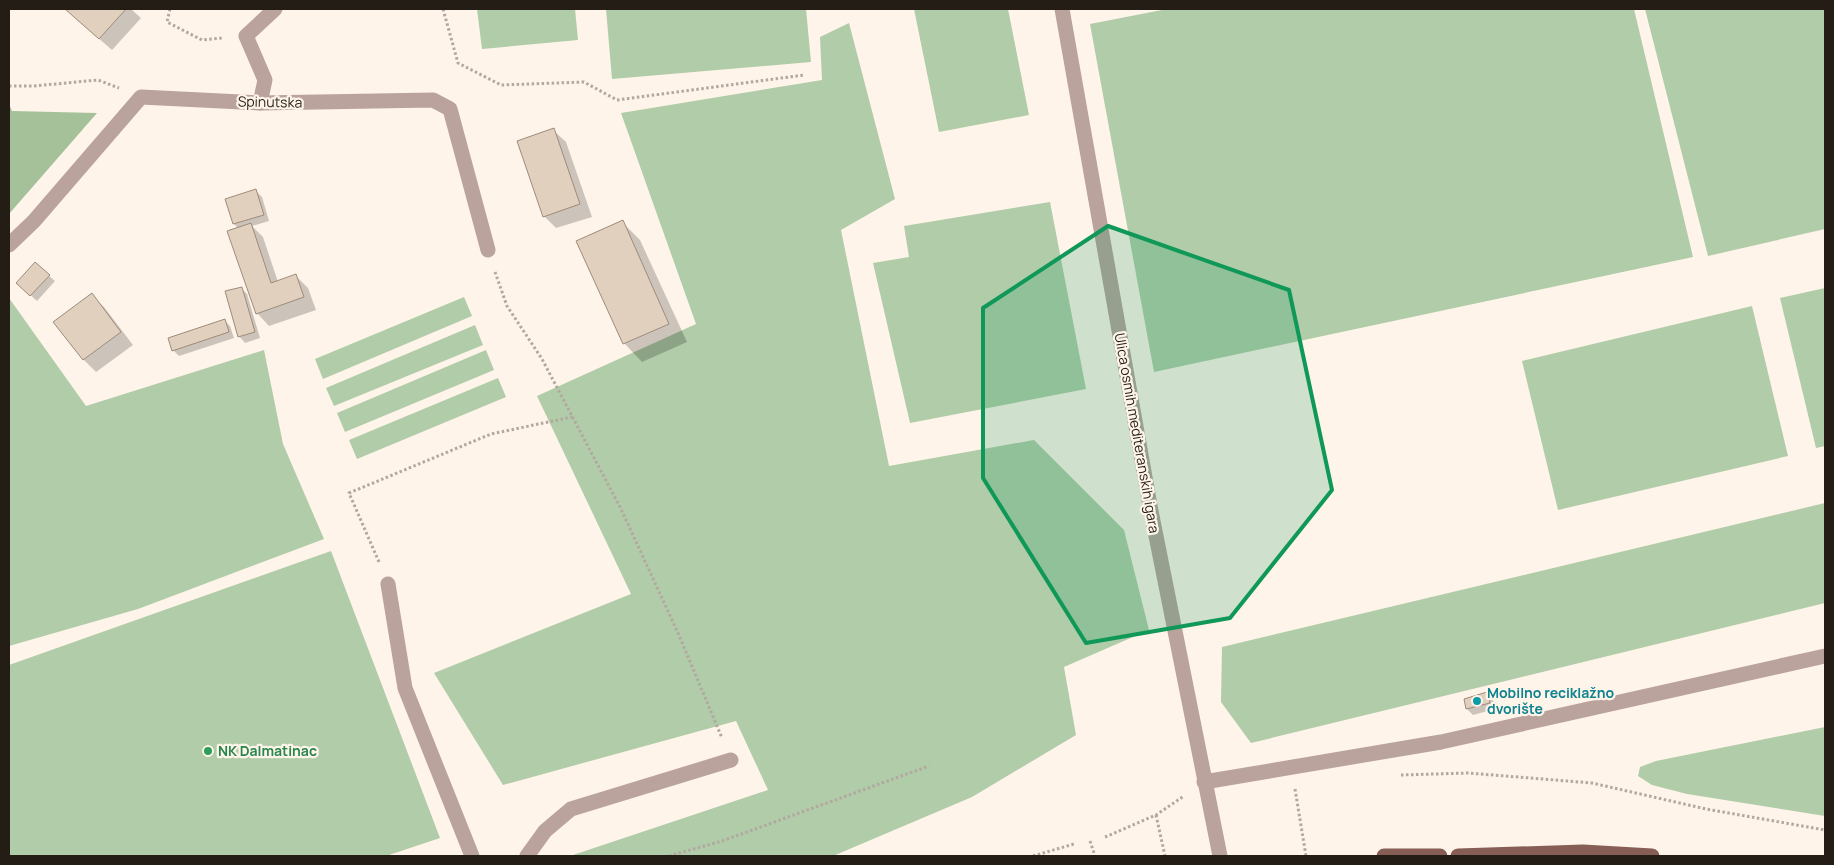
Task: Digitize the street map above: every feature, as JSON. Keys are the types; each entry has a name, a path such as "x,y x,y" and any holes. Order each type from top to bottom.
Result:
{"main road":[{"path":"1458,856 1583,852 1652,856"},
{"path":"1384,856 1440,856"}],"street":[{"path":"260,103 265,80 246,36 275,9"},
{"name":"Ulica osmih mediteranskih igara","path":"1062,9 1151,511 1220,856"},
{"path":"9,245 34,221 141,97"},
{"name":"Spinutska","path":"141,97 260,103 433,100 450,109 488,250"},
{"path":"388,584 405,688 472,856"},
{"path":"1204,782 1441,742 1825,656"},
{"path":"527,856 545,831 571,809 731,760"}],"path":[{"path":"170,9 167,22 202,40 246,36"},
{"path":"443,9 458,63 501,85 584,82 617,100 804,75"},
{"path":"9,86 98,80 141,97"},
{"path":"488,250 507,306 542,359 621,509 678,633 731,760"},
{"path":"388,584 349,492 491,434 572,417"},
{"path":"669,856 722,841 929,766"},
{"path":"1400,775 1468,773 1592,783 1706,809 1825,830"},
{"path":"1105,837 1156,815 1204,782"},
{"path":"1295,788 1306,856"},
{"path":"1156,815 1165,856"},
{"path":"1090,841 1095,856"},
{"path":"1033,856 1074,844"}],"highlighted area":[{"path":"1108,226 1289,290 1332,490 1230,618 1086,643 983,478 983,308"}],"green space":[{"path":"477,9 575,9 578,40 482,49"},
{"path":"606,9 806,9 811,62 612,79"},
{"path":"914,9 1008,9 1029,115 939,132"},
{"path":"1167,9 1634,9 1693,257 1154,372 1090,24"},
{"path":"1645,9 1825,9 1825,229 1708,256"},
{"path":"849,23 895,199 841,230 889,466 1034,440 1124,530 1149,630 1064,667 1076,735 972,797 833,856 570,856 768,790 736,721 503,785 434,673 631,594 537,396 696,324 621,113 822,80 820,37"},
{"path":"9,104 12,111 97,113 9,214"},
{"path":"1050,202 1086,389 910,423 873,263 909,257 904,226"},
{"path":"1825,288 1825,446 1816,448 1780,298"},
{"path":"464,297 472,316 323,379 315,359"},
{"path":"9,298 86,406 264,350 283,444 324,539 138,609 9,646"},
{"path":"1752,306 1788,456 1558,510 1522,361"},
{"path":"475,325 483,345 334,406 326,388"},
{"path":"486,350 494,370 345,432 337,413"},
{"path":"498,378 506,397 357,459 349,440"},
{"path":"1825,503 1825,603 1251,743 1221,702 1222,647"},
{"name":"NK Dalmatinac","path":"331,551 440,838 386,856 9,856 9,665"},
{"path":"1825,727 1825,816 1687,794 1652,785 1638,776 1640,767 1656,761"}],"building":[{"path":"65,9 126,9 99,39"},
{"path":"554,128 580,204 543,217 517,141"},
{"path":"256,189 264,215 233,224 225,199"},
{"path":"623,220 669,324 623,344 576,241"},
{"path":"251,223 271,283 296,274 304,297 256,314 227,231"},
{"path":"35,262 50,275 30,296 16,283"},
{"path":"242,287 255,332 238,337 225,291"},
{"path":"92,293 121,332 83,360 53,322"},
{"path":"225,319 229,332 172,351 168,338"},
{"name":"Mobilno reciklažno dvorište","path":"1487,692 1490,703 1466,709 1464,699"}],"place":[{"name":"Mobilno reciklažno dvorište","path":"1477,701"},
{"name":"NK Dalmatinac","path":"208,751"}]}
